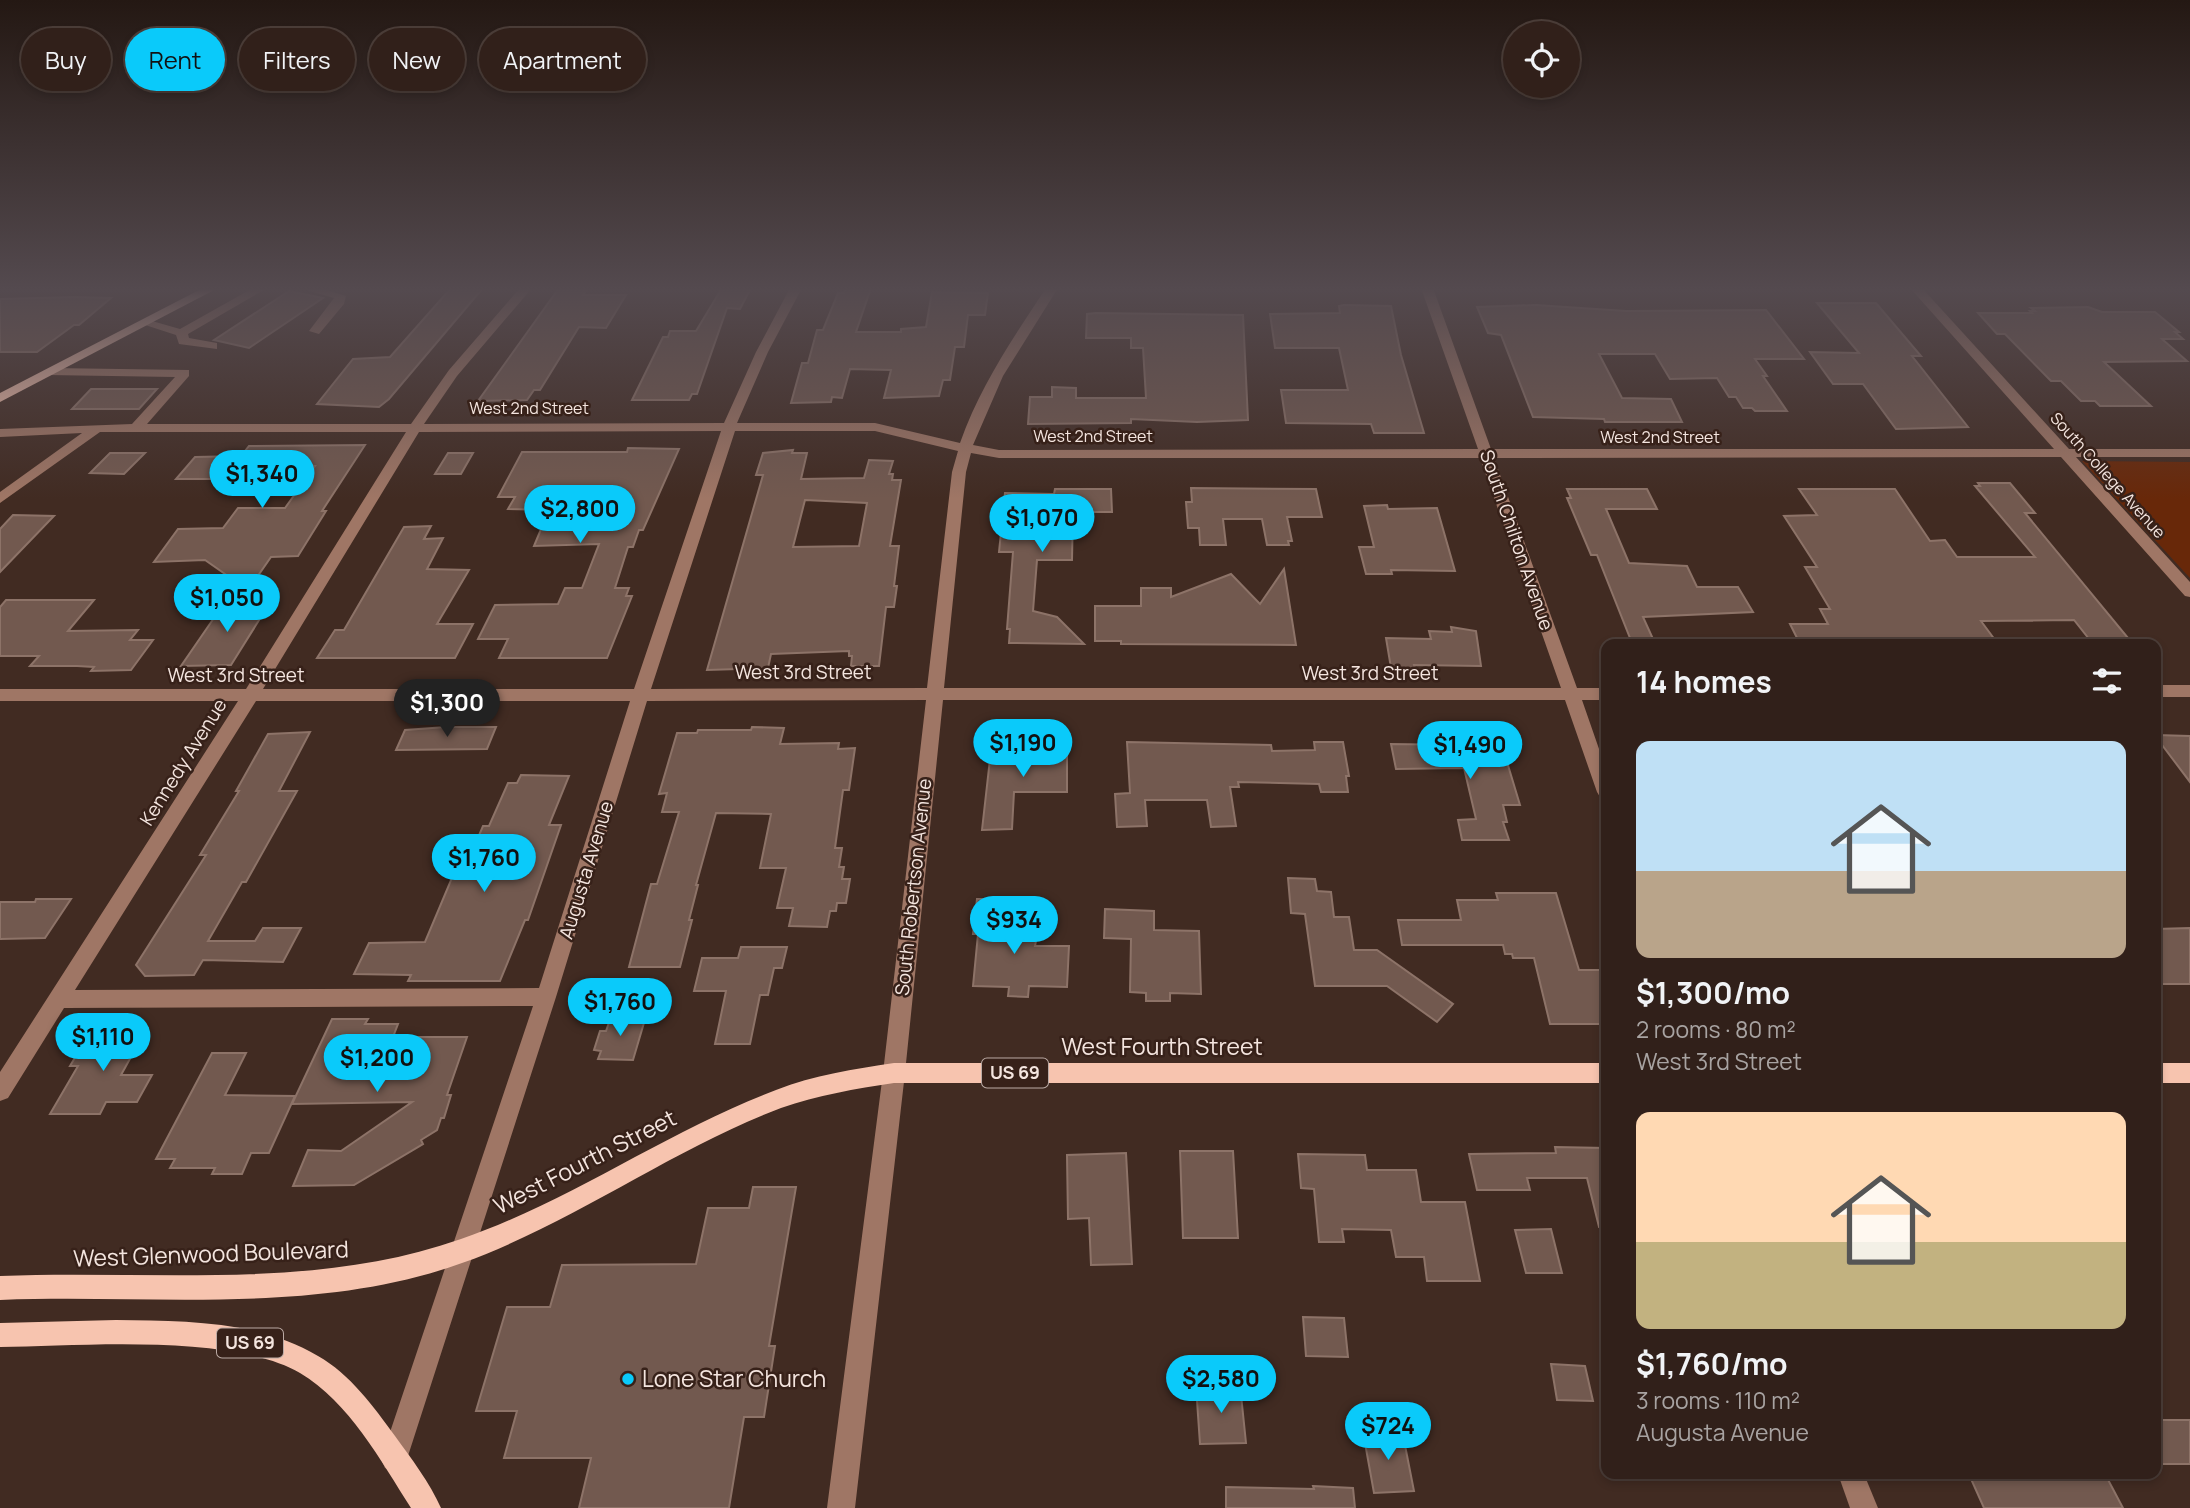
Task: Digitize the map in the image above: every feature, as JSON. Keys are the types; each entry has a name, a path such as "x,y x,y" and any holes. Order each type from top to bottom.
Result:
{"main road":[{"path":"0,398 78,358"},
{"name":"West Fourth Street","path":"462,1251 580,1199 733,1116 824,1083 859,1075 1601,1073"},
{"path":"2161,1073 2190,1073"},
{"name":"West Glenwood Boulevard","path":"0,1288 325,1282 376,1274 462,1251"},
{"name":"US 69","path":"0,1335 201,1335 275,1350 307,1363 355,1406 427,1508"}],"street":[{"name":"Kennedy Avenue","path":"0,1091 250,696 416,426 466,358"},
{"name":"Augusta Avenue","path":"394,1459 546,997 641,693 730,425 759,358"},
{"name":"South Robertson Avenue","path":"841,1508 894,1073 955,495 972,421 1008,358"},
{"name":"South Chilton Avenue","path":"1452,358 1601,778"},
{"name":"South College Avenue","path":"1979,358 2190,592"},
{"path":"52,372 185,373 136,428"},
{"name":"West 2nd Street","path":"0,433 97,428 730,425 875,427 999,454 2190,453"},
{"path":"0,499 97,428"},
{"path":"2161,691 2190,691"},
{"name":"West 3rd Street","path":"0,695 1601,694"},
{"path":"58,999 546,997"},
{"path":"1853,1479 1864,1508"}],"shaded area":[{"path":"2082,461 2190,462 2190,578"}],"building":[{"path":"423,358 379,407 317,404 353,359"},
{"path":"509,358 560,358 540,390 534,390 527,400 478,401"},
{"path":"652,358 709,358 697,394 692,394 689,400 632,400"},
{"path":"809,358 953,358 950,380 943,380 939,396 884,398 891,370 850,369 842,398 832,397 831,402 791,403 802,363 808,363"},
{"path":"1144,358 1245,358 1248,420 1197,422 1131,419 1131,423 1028,424 1030,397 1052,397 1052,387 1076,388 1076,398 1146,398"},
{"path":"1341,358 1402,358 1424,433 1374,433 1371,424 1286,423 1281,390 1348,390"},
{"path":"1510,358 1601,358 1622,398 1671,399 1682,422 1605,422 1604,419 1533,417"},
{"path":"1658,358 1804,359 1755,359 1787,411 1755,411 1752,408 1743,408 1736,397 1729,397 1717,378 1670,379"},
{"path":"1815,358 1914,358 1968,427 1896,429 1863,384 1833,384"},
{"path":"2029,358 2184,358 2187,361 2104,362 2151,406 2100,406 2095,401 2081,401 2061,381 2051,381"},
{"path":"91,389 157,389 139,409 72,409"},
{"path":"365,445 322,511 326,511 298,556 271,557 248,590 205,560 154,562 178,529 223,528 238,508 285,508 315,466 260,466 251,479 176,479 195,457 241,456 249,446"},
{"path":"628,448 679,449 643,530 639,530 633,547 628,547 615,588 629,588 626,596 632,596 607,658 499,658 508,639 478,639 495,605 558,604 565,588 582,588 599,544 534,546 549,510 508,509 515,497 498,497 522,452 627,452"},
{"path":"793,450 792,453 807,453 801,479 864,478 869,460 893,461 889,474 893,474 892,480 901,480 890,546 899,546 894,586 897,586 894,607 886,607 879,666 851,666 852,656 849,656 849,651 771,654 768,668 707,670 763,475 756,475 763,453","holes":["805,500 867,503 859,546 793,547"]},
{"path":"110,453 145,453 124,474 90,473"},
{"path":"448,453 473,453 461,474 435,474"},
{"path":"1978,483 2010,483 2035,513 2025,513 2129,639 2089,639 2074,620 1981,621 1994,639 1798,639 1790,624 1828,624 1820,609 1830,609 1805,567 1817,567 1784,516 1817,515 1799,489 1895,489 1930,541 1945,540 1957,557 2035,557 1975,486 1980,486"},
{"path":"1191,488 1316,489 1322,517 1287,517 1292,541 1288,541 1289,545 1267,545 1262,519 1223,519 1226,545 1200,545 1199,528 1188,528 1186,502 1192,502"},
{"path":"1055,489 1111,489 1112,512 1073,512 1072,560 1037,560 1033,611 1057,617 1084,644 1009,643 1010,629 1007,629 1013,552 999,552 1005,493 1054,494"},
{"path":"1567,489 1647,489 1657,509 1606,509 1629,563 1687,566 1697,587 1738,587 1753,612 1643,617 1653,639 1630,638 1597,555 1591,555 1567,498 1571,498"},
{"path":"1387,505 1388,509 1437,508 1455,571 1391,570 1392,574 1366,574 1359,547 1374,547 1364,506"},
{"path":"13,515 54,516 0,572 0,529"},
{"path":"431,526 424,539 443,538 427,569 469,570 437,624 473,624 455,658 317,658 335,630 344,630 404,527"},
{"path":"1284,569 1296,645 1121,644 1121,641 1095,641 1095,606 1141,606 1141,588 1171,588 1171,597 1231,574 1260,604"},
{"path":"6,600 94,600 68,631 138,630 130,640 153,640 131,670 91,671 94,667 30,666 39,656 0,656 0,607"},
{"path":"271,601 231,665 181,666 225,602"},
{"path":"1451,627 1476,631 1481,666 1414,665 1415,669 1391,668 1386,638 1431,639 1429,631 1452,632"},
{"path":"496,727 487,749 396,750 405,730"},
{"path":"752,727 784,728 780,744 839,743 838,749 855,748 849,790 843,790 835,848 842,848 839,867 844,867 842,879 850,879 846,903 837,903 836,911 830,911 827,927 789,926 793,908 777,908 786,868 760,868 771,814 716,813 696,885 689,920 692,920 680,967 629,967 651,884 657,884 679,812 662,812 667,793 659,794 677,733 697,733 698,730 751,730"},
{"path":"310,732 279,791 297,791 246,882 242,882 208,941 255,941 263,928 301,928 283,962 203,960 194,975 145,976 136,965 206,855 200,855 239,791 236,791 268,734"},
{"path":"1459,733 1481,733 1486,752 1504,752 1520,805 1503,805 1507,822 1503,822 1509,840 1462,840 1458,820 1476,819 1464,768 1396,769 1391,744 1462,745"},
{"path":"2161,735 2190,736 2190,782 2161,744"},
{"path":"1037,741 1067,741 1067,792 1014,792 1012,829 982,830 990,759 998,759 999,748 1037,747"},
{"path":"1127,742 1271,745 1272,751 1315,750 1314,742 1343,742 1349,776 1346,776 1348,792 1321,792 1319,784 1238,782 1239,787 1230,787 1236,826 1211,827 1207,800 1145,800 1147,826 1117,827 1115,794 1130,793"},
{"path":"521,775 569,776 549,825 561,825 528,920 525,920 500,981 408,981 411,975 354,974 369,943 425,942 454,873 463,873 483,826 489,826 508,783 517,783"},
{"path":"1288,878 1315,879 1317,891 1331,892 1334,917 1349,917 1354,950 1377,950 1453,1004 1437,1022 1387,986 1315,986 1305,914 1291,913"},
{"path":"1496,893 1556,893 1579,970 1601,970 1601,1024 1550,1024 1534,958 1513,958 1512,954 1505,954 1503,945 1402,945 1398,920 1461,920 1457,900 1498,900"},
{"path":"36,899 71,899 45,938 0,939 0,902 35,902"},
{"path":"977,899 1006,899 1002,941 1036,941 1035,946 1069,946 1067,987 1029,986 1028,997 1008,996 1009,987 973,986 978,934 973,934"},
{"path":"1105,909 1154,911 1154,930 1199,931 1201,994 1170,993 1170,1001 1146,1001 1146,993 1130,992 1131,939 1104,938"},
{"path":"2190,928 2190,984 2161,984 2161,929"},
{"path":"741,947 787,947 782,968 774,968 768,995 760,995 750,1044 715,1044 726,991 694,991 702,958 738,958"},
{"path":"612,1014 646,1016 633,1060 598,1059 601,1051 594,1050 600,1031 606,1031"},
{"path":"332,1019 368,1019 365,1024 398,1024 393,1037 467,1037 447,1095 451,1095 444,1118 441,1118 437,1130 421,1140 423,1144 354,1185 293,1186 308,1150 341,1151 412,1102 292,1104"},
{"path":"147,1028 121,1075 152,1075 137,1102 106,1102 100,1114 50,1114 78,1066 70,1066 92,1029"},
{"path":"212,1053 246,1053 225,1095 295,1096 269,1153 251,1153 242,1174 212,1174 215,1168 170,1168 175,1159 156,1159"},
{"path":"1555,1147 1601,1148 1601,1227 1587,1178 1527,1178 1530,1190 1477,1190 1469,1154 1556,1153"},
{"path":"1180,1151 1233,1151 1238,1238 1183,1238"},
{"path":"1126,1153 1132,1264 1091,1265 1089,1218 1068,1219 1067,1155"},
{"path":"1298,1154 1365,1155 1367,1170 1416,1170 1421,1202 1465,1202 1480,1281 1427,1281 1424,1257 1396,1257 1391,1230 1342,1229 1344,1242 1319,1242 1314,1189 1301,1188"},
{"name":"Lone Star Church","path":"753,1187 796,1187 769,1346 775,1346 764,1417 744,1417 729,1508 579,1508 591,1458 504,1458 517,1411 476,1411 507,1307 550,1307 562,1265 696,1264 708,1208 749,1208"},
{"path":"1551,1229 1562,1273 1526,1273 1515,1230"},
{"path":"1303,1317 1344,1318 1348,1357 1306,1356"},
{"path":"1551,1364 1585,1366 1593,1401 1557,1400"},
{"path":"1240,1385 1246,1443 1200,1444 1196,1386"},
{"path":"2161,1420 2190,1420 2190,1464 2161,1464"},
{"path":"1402,1430 1414,1491 1374,1493 1363,1432"},
{"path":"1971,1479 2108,1479 2123,1508 1984,1508"},
{"path":"1313,1486 1353,1488 1355,1508 1226,1508 1226,1487 1314,1489"}],"place":[{"name":"Lone Star Church","path":"628,1379"}]}
